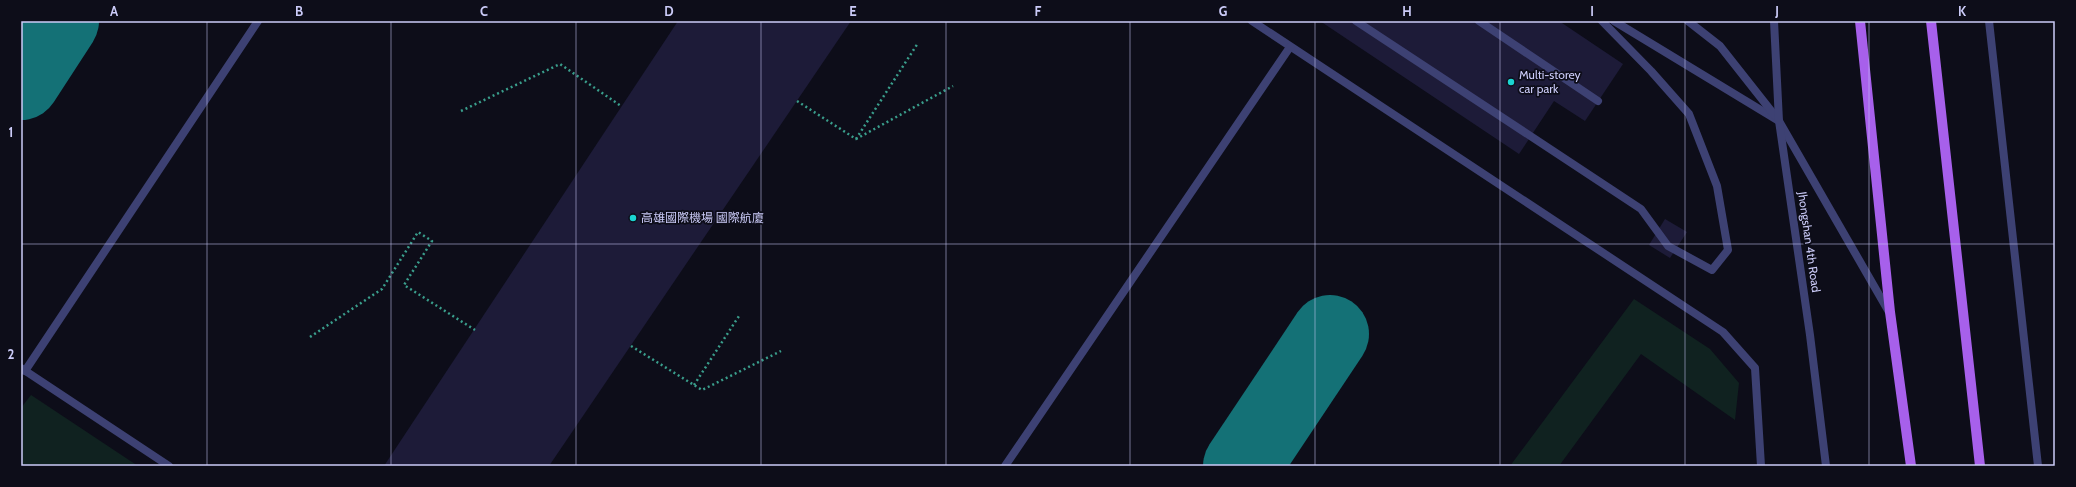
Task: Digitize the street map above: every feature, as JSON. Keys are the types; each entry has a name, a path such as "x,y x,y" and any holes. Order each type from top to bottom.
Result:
{"main road":[{"path":"1860,21 1890,312 1911,466"},
{"path":"1931,21 1980,466"}],"lane":[{"path":"169,466 23,369 258,21"},
{"path":"1252,21 1723,332 1755,368 1761,466"},
{"path":"1356,21 1641,209 1668,246 1712,270 1728,250 1717,186 1689,114 1651,71 1602,21"},
{"path":"1479,21 1598,101"},
{"path":"1614,21 1779,121"},
{"path":"1688,21 1720,46 1779,121 1890,312"},
{"name":"Jhongshan 4th Road","path":"1774,21 1779,121 1810,335 1826,466"},
{"path":"1989,21 2038,466"},
{"path":"1005,466 1290,47"}],"path":[{"path":"856,139 918,44"},
{"path":"461,111 560,64 621,106"},
{"path":"856,139 953,86"},
{"path":"797,101 856,139"},
{"path":"310,337 382,289 418,232 432,241 404,285 474,330"},
{"path":"694,385 739,316"},
{"path":"631,346 702,390 781,351"}],"green space":[{"path":"1634,299 1710,349 1739,383 1735,420 1641,354 1559,466 1510,466"},
{"path":"31,395 138,466 21,466 21,408"}],"building":[{"name":"高雄國際機場 國際航廈","path":"678,21 851,21 549,466 384,466"},
{"name":"Multi-storey car park","path":"1320,21 1559,21 1623,64 1585,121 1554,101 1519,154"},
{"path":"1665,219 1687,232 1670,258 1649,245"}],"taxiway":[{"path":"21,81 60,21"},
{"path":"1242,466 1330,334"}],"place":[{"name":"Multi-storey car park","path":"1511,82"},
{"name":"高雄國際機場 國際航廈","path":"633,218"}]}
